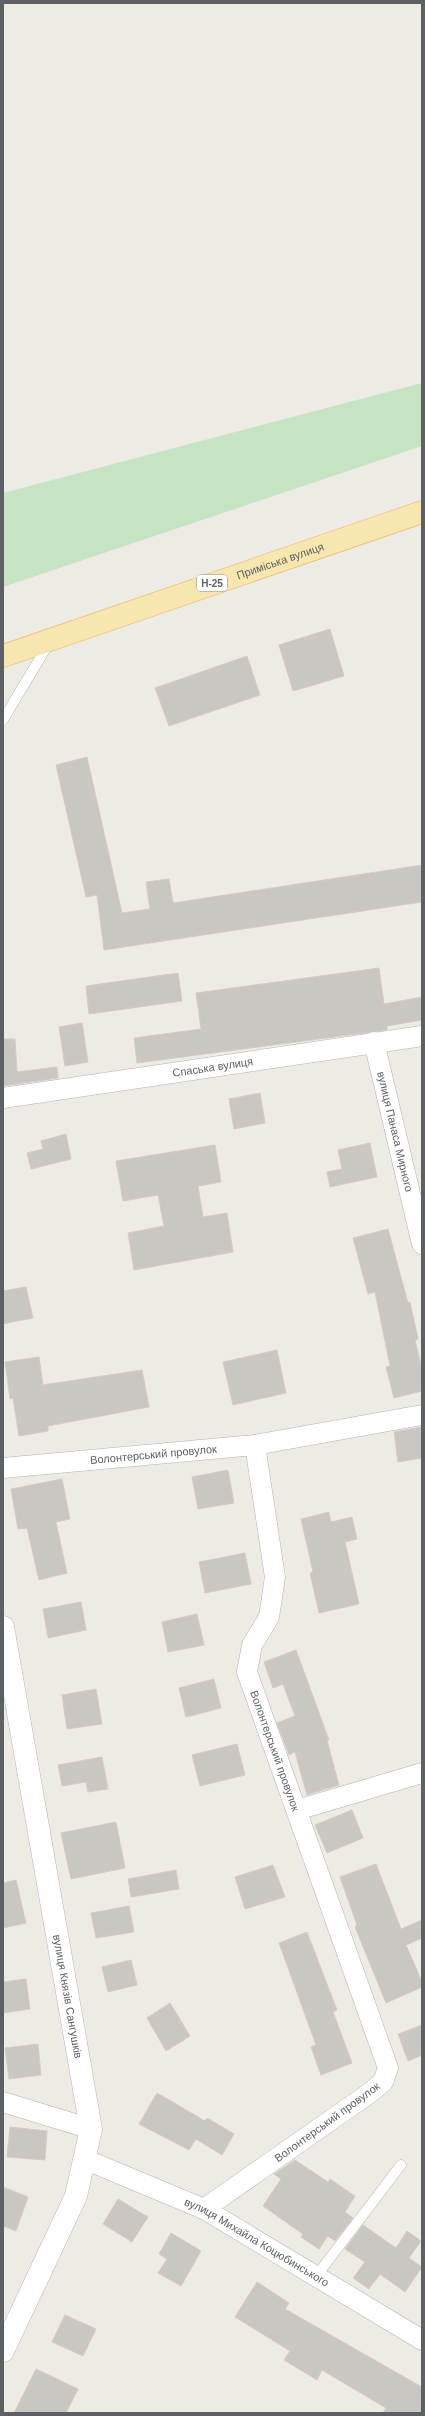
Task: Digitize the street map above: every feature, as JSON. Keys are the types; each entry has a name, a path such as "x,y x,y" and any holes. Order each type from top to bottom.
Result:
{"main road":[{"name":"Приміська вулиця","path":"3,656 422,512"},
{"name":"вулиця Князів Сангушків","path":"3,1627 91,2129 76,2196 3,2351"}],"street":[{"name":"Спаська вулиця","path":"3,1098 422,1036"},
{"name":"вулиця Панаса Мирного","path":"374,1042 422,1244"},
{"path":"255,1445 422,1415"},
{"name":"Волонтерський провулок","path":"3,1468 255,1445 275,1577 269,1617 252,1645 247,1672 388,2068 383,2082 372,2092 204,2209"},
{"path":"297,1810 422,1773"},
{"path":"3,2102 91,2129"},
{"name":"вулиця Михайла Коцюбинського","path":"84,2159 204,2209 422,2340"}],"lane":[{"path":"3,720 52,638"},
{"path":"317,2276 401,2165"}],"green space":[{"path":"422,383 422,446 3,587 3,493"}],"building":[{"path":"330,629 344,676 293,691 279,645"},
{"path":"247,656 260,695 169,726 155,688"},
{"path":"87,757 122,913 150,909 146,882 169,879 173,903 422,865 422,902 104,950 97,895 86,897 56,765"},
{"path":"379,968 384,1004 422,997 422,1020 387,1026 387,1030 137,1063 134,1038 201,1029 196,993"},
{"path":"178,973 182,1001 89,1014 86,986"},
{"path":"82,1023 88,1062 65,1066 59,1027"},
{"path":"3,1039 15,1039 17,1072 57,1067 58,1078 3,1086"},
{"path":"260,1093 265,1123 234,1129 229,1099"},
{"path":"66,1134 71,1159 31,1169 27,1153 43,1149 41,1141"},
{"path":"370,1143 377,1177 330,1187 327,1172 342,1169 338,1150"},
{"path":"215,1145 221,1182 198,1186 203,1217 227,1213 233,1252 134,1270 128,1233 164,1226 158,1195 123,1201 116,1161"},
{"path":"388,1229 408,1303 410,1302 418,1339 415,1340 422,1369 422,1391 394,1398 386,1367 390,1366 375,1292 368,1294 353,1238"},
{"path":"26,1287 33,1318 3,1324 3,1291"},
{"path":"277,1350 286,1393 233,1405 223,1362"},
{"path":"39,1357 43,1385 142,1370 149,1407 48,1426 48,1431 19,1436 13,1398 10,1399 5,1362"},
{"path":"422,1427 422,1458 398,1462 394,1432"},
{"path":"228,1470 234,1503 198,1509 192,1477"},
{"path":"62,1479 70,1519 56,1522 67,1573 39,1580 27,1528 18,1529 11,1489"},
{"path":"329,1512 331,1522 352,1517 357,1539 345,1542 359,1604 319,1613 310,1573 313,1572 301,1519"},
{"path":"245,1553 251,1584 205,1593 199,1562"},
{"path":"81,1602 86,1630 48,1638 43,1609"},
{"path":"197,1614 204,1645 168,1652 162,1622"},
{"path":"296,1650 329,1740 327,1740 339,1785 307,1795 295,1752 289,1755 277,1723 295,1716 283,1684 273,1688 264,1662"},
{"path":"214,1679 221,1708 186,1717 179,1688"},
{"path":"96,1689 102,1724 67,1729 62,1695"},
{"path":"237,1744 245,1775 200,1786 192,1755"},
{"path":"102,1757 108,1789 88,1792 86,1782 62,1786 58,1765"},
{"path":"352,1810 363,1838 327,1853 315,1825"},
{"path":"116,1822 125,1868 71,1879 61,1833"},
{"path":"376,1864 401,1929 422,1920 422,1938 406,1945 422,1982 422,1987 386,2003 355,1927 357,1925 340,1877"},
{"path":"273,1865 285,1897 245,1909 235,1877"},
{"path":"176,1870 179,1889 131,1897 128,1879"},
{"path":"16,1880 26,1923 3,1928 3,1883"},
{"path":"129,1906 134,1932 96,1938 91,1913"},
{"path":"307,1932 337,2010 333,2012 352,2063 321,2075 311,2047 316,2045 279,1943"},
{"path":"131,1960 137,1985 108,1992 102,1967"},
{"path":"26,1979 30,2009 3,2013 3,1982"},
{"path":"170,2003 190,2036 166,2051 147,2018"},
{"path":"422,2025 422,2055 408,2061 398,2034"},
{"path":"38,2044 41,2075 9,2079 5,2048"},
{"path":"157,2093 205,2121 207,2118 234,2134 222,2155 196,2139 189,2150 139,2124"},
{"path":"10,2127 47,2131 45,2160 7,2157"},
{"path":"295,2160 328,2182 330,2179 355,2196 345,2212 353,2218 335,2241 328,2236 319,2249 301,2237 303,2234 263,2206 281,2179 274,2174"},
{"path":"3,2187 28,2197 16,2231 3,2226"},
{"path":"118,2199 148,2217 132,2242 103,2224"},
{"path":"363,2225 396,2248 407,2231 421,2241 409,2258 422,2267 405,2292 380,2274 369,2289 353,2278 365,2262 345,2249"},
{"path":"171,2233 201,2251 181,2286 158,2273 167,2259 159,2254"},
{"path":"257,2282 289,2303 285,2309 422,2387 422,2413 383,2413 386,2408 322,2370 317,2380 284,2360 290,2351 235,2317"},
{"path":"65,2315 96,2329 83,2356 52,2342"},
{"path":"36,2369 78,2389 66,2413 14,2413"}]}
